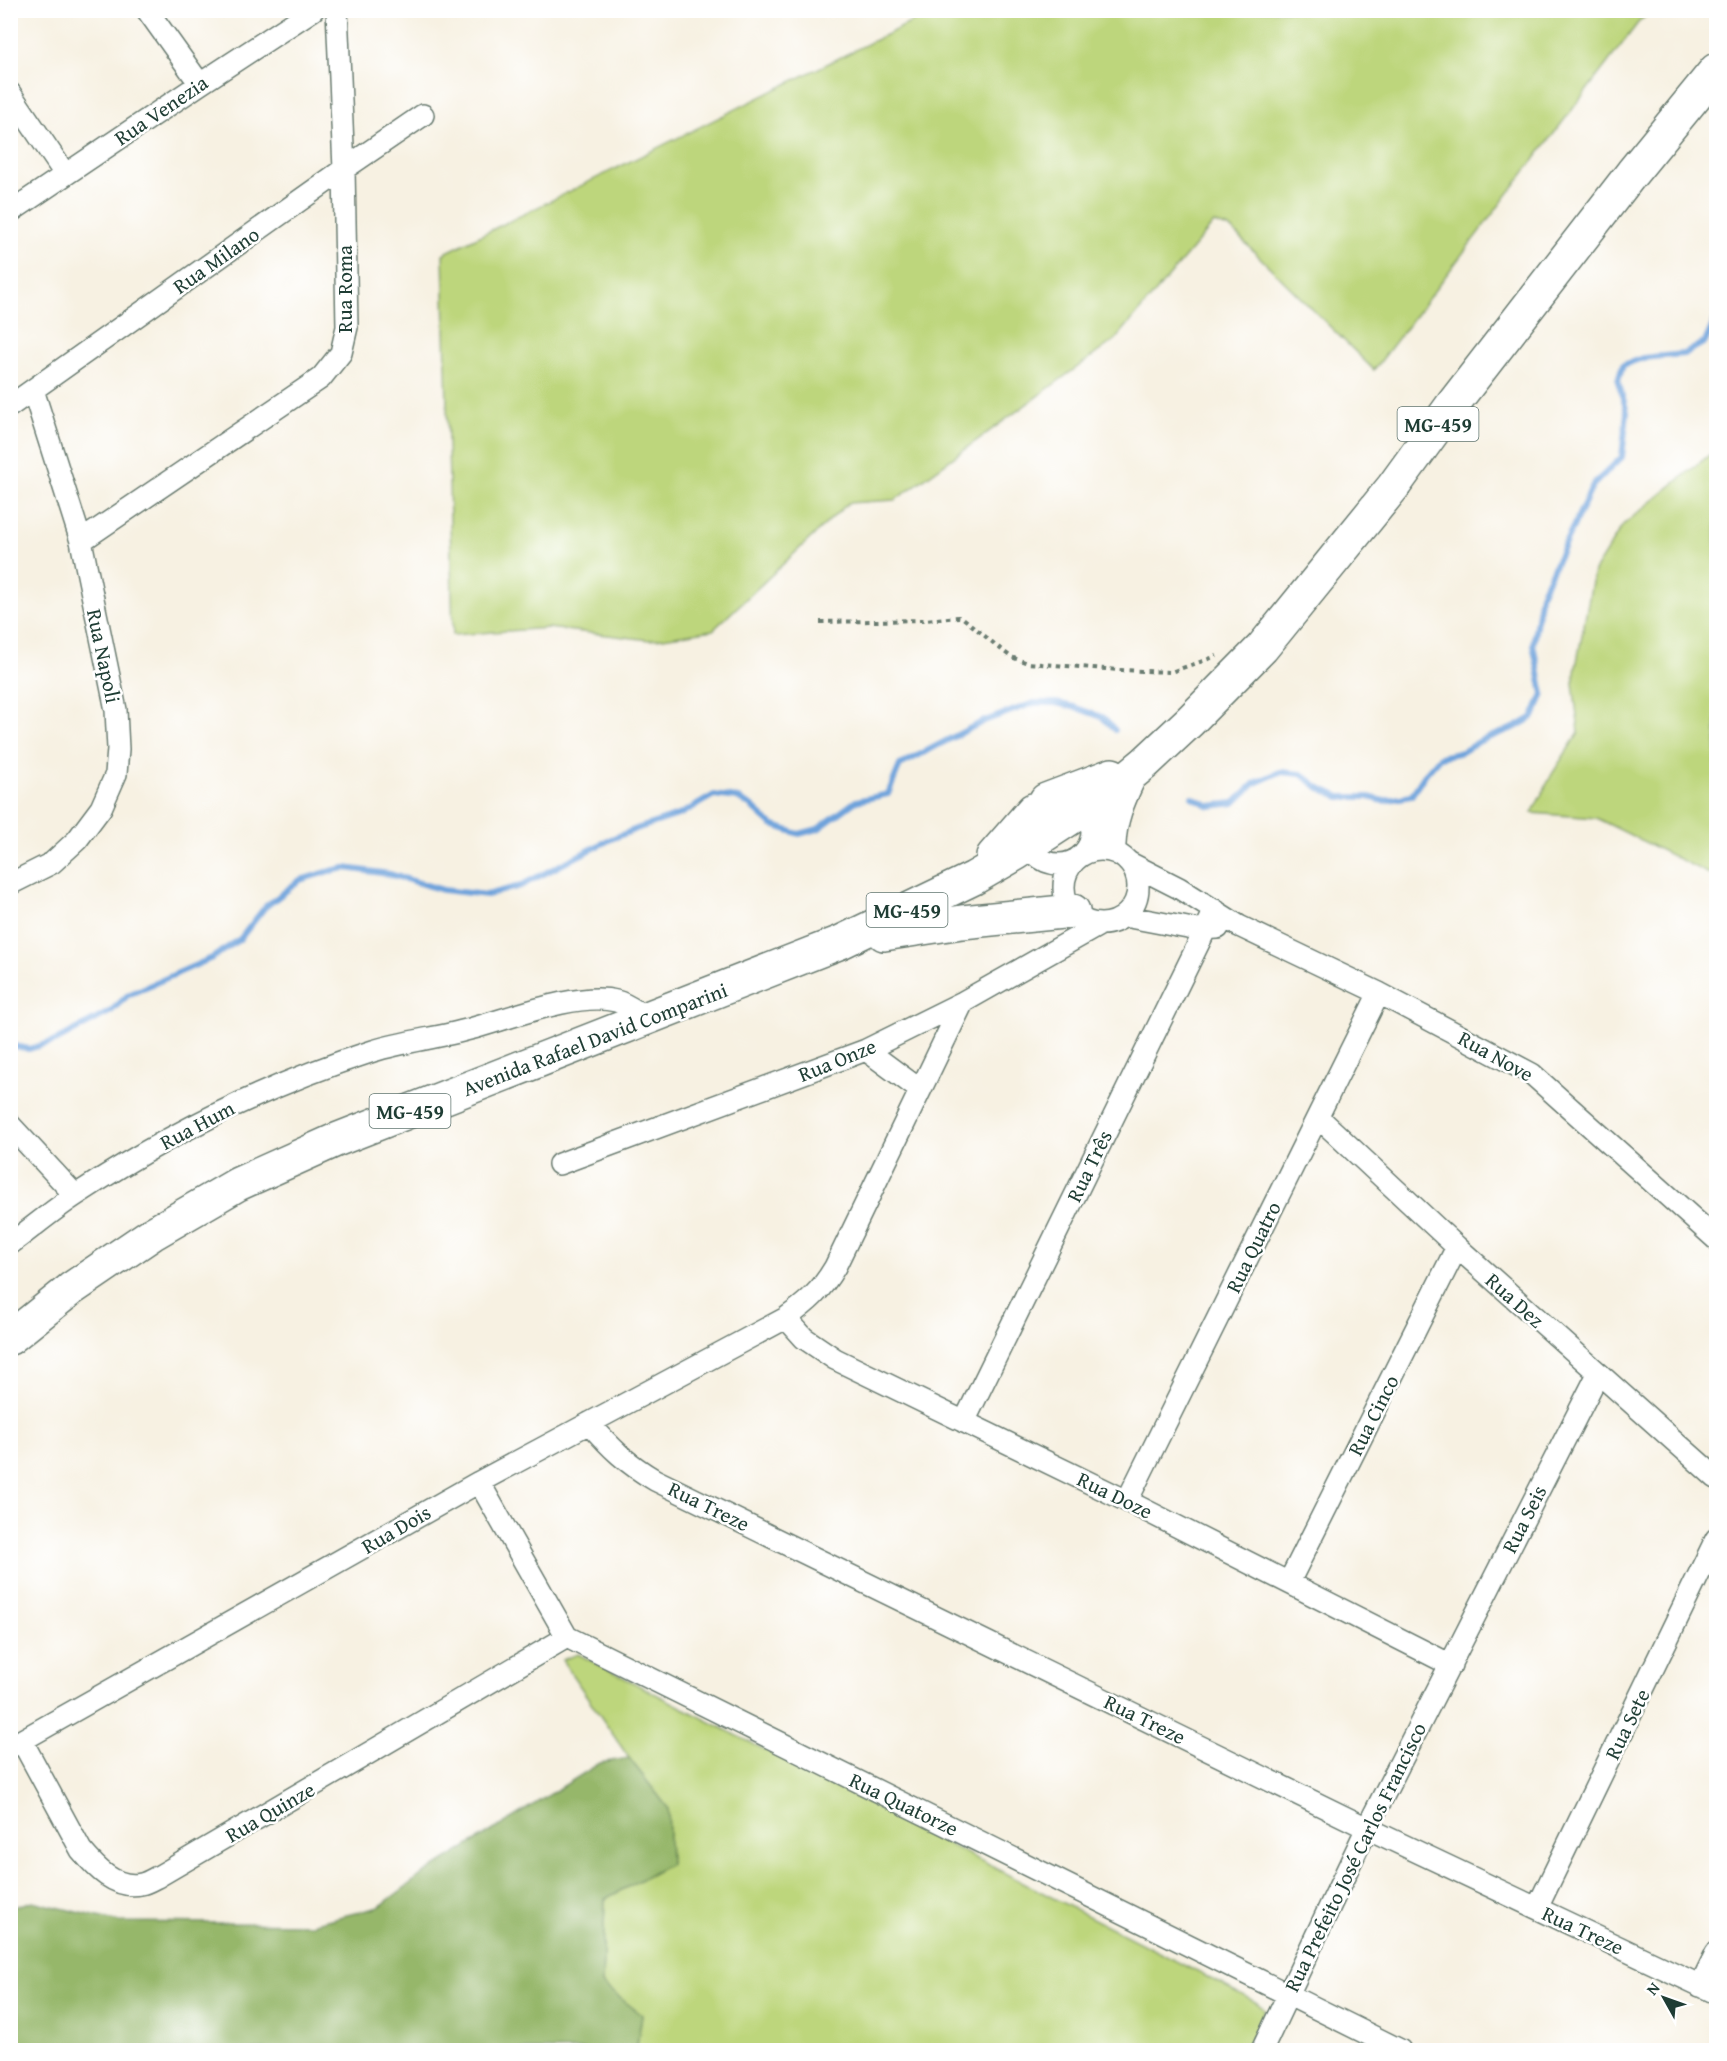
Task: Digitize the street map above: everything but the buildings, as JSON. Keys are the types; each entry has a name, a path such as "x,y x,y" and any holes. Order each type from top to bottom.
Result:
{"main road":[{"name":"MG-459","path":"1137,770 1222,689 1275,632 1393,487 1453,404 1625,182 1716,70"},
{"path":"974,878 1040,805 1137,770"},
{"path":"1106,838 1114,810 1137,770"},
{"name":"MG-459","path":"841,942 974,878 1040,854 1106,838"},
{"path":"841,942 914,928 1079,909"},
{"name":"Avenida Rafael David Comparini","path":"10,1338 71,1289 125,1252 238,1185 336,1140 841,942"}],"street":[{"path":"147,10 200,84"},
{"name":"Rua Venezia","path":"10,212 313,10"},
{"name":"Rua Roma","path":"81,541 321,378 333,366 341,353 346,327 344,169 337,10"},
{"path":"10,93 66,174"},
{"name":"Rua Milano","path":"10,406 423,115"},
{"name":"Rua Napoli","path":"10,884 52,862 77,840 101,807 116,774 118,748 116,711 81,541 33,390"},
{"name":"Rua Nove","path":"1040,805 1056,798 1076,803 1106,838 1239,926 1378,993 1532,1074 1716,1239"},
{"path":"1040,805 1027,823 1026,830 1079,909"},
{"path":"1079,909 1067,872 1089,842 1092,832 1106,838 1136,875 1138,890 1133,904 1124,916 1178,927 1206,929 1239,926"},
{"path":"1040,854 1060,863 1102,850 1106,838"},
{"name":"Rua Onze","path":"559,1164 866,1050 963,1002 1079,909 1113,922 1124,916"},
{"name":"Rua Três","path":"964,1422 1215,910"},
{"name":"Rua Quatro","path":"1127,1501 1378,993"},
{"name":"Rua Hum","path":"10,1244 75,1195 187,1128 234,1104 345,1060 403,1042 468,1030 564,1002 614,1000 629,1006 647,1018"},
{"name":"Rua Dois","path":"16,1744 479,1482 786,1318 812,1299 825,1286 963,1002"},
{"path":"866,1050 920,1090"},
{"name":"Rua Dez","path":"1318,1117 1457,1247 1716,1478"},
{"path":"10,1125 75,1195"},
{"name":"Rua Cinco","path":"1289,1582 1457,1247"},
{"name":"Rua Doze","path":"786,1318 804,1338 835,1359 1127,1501 1450,1665"},
{"name":"Rua Seis","path":"1450,1665 1598,1374"},
{"name":"Rua Treze","path":"589,1423 617,1454 655,1480 1368,1828 1708,1989"},
{"path":"479,1482 567,1637"},
{"name":"Rua Sete","path":"1537,1908 1716,1539"},
{"name":"Rua Quinze","path":"16,1744 81,1850 94,1866 110,1878 125,1884 141,1884 159,1876 567,1637"},
{"name":"Rua Quatorze","path":"567,1637 1400,2050"},
{"name":"Rua Prefeito José Carlos Francisco","path":"1262,2050 1368,1828 1450,1665"},
{"path":"1708,1989 1716,1953"}],"path":[{"path":"820,622 959,617 1011,657 1028,663 1073,667 1171,672 1221,655"}],"green space":[{"path":"936,10 1651,11 1638,23 1374,370 1231,229 1214,223 1116,339 895,500 848,503 713,630 650,640 548,628 453,635 443,254"},
{"path":"1713,452 1716,454 1716,870 1709,874 1596,818 1532,813 1552,774 1579,732 1573,683 1594,571 1623,525"},
{"path":"578,1654 1256,2002 1265,2010 1246,2050 642,2050 637,2045 642,2015 602,1984 605,1899 670,1864 668,1808 629,1758 562,1660"},
{"path":"629,1758 668,1808 670,1864 605,1899 602,1984 642,2015 637,2045 642,2050 11,2050 11,1908 32,1901 119,1922 311,1924 379,1907 420,1876 600,1763"}],"waterway":[{"path":"1192,797 1210,806 1234,803 1255,783 1280,772 1301,774 1318,787 1340,797 1369,797 1383,801 1411,796 1440,757 1462,752 1480,741 1516,727 1533,717 1543,694 1533,644 1541,594 1593,485 1622,457 1627,412 1618,381 1623,365 1643,358 1684,354 1705,342 1716,318 1716,312"},
{"path":"10,1045 29,1049 55,1041 111,1011 128,995 212,958 240,939 265,907 300,880 330,871 345,868 389,874 443,890 487,895 520,886 611,839 681,814 714,795 737,798 751,806 772,825 799,834 818,829 856,801 888,794 900,765 984,721 1034,703 1056,703 1074,707 1102,717 1115,730"}]}
